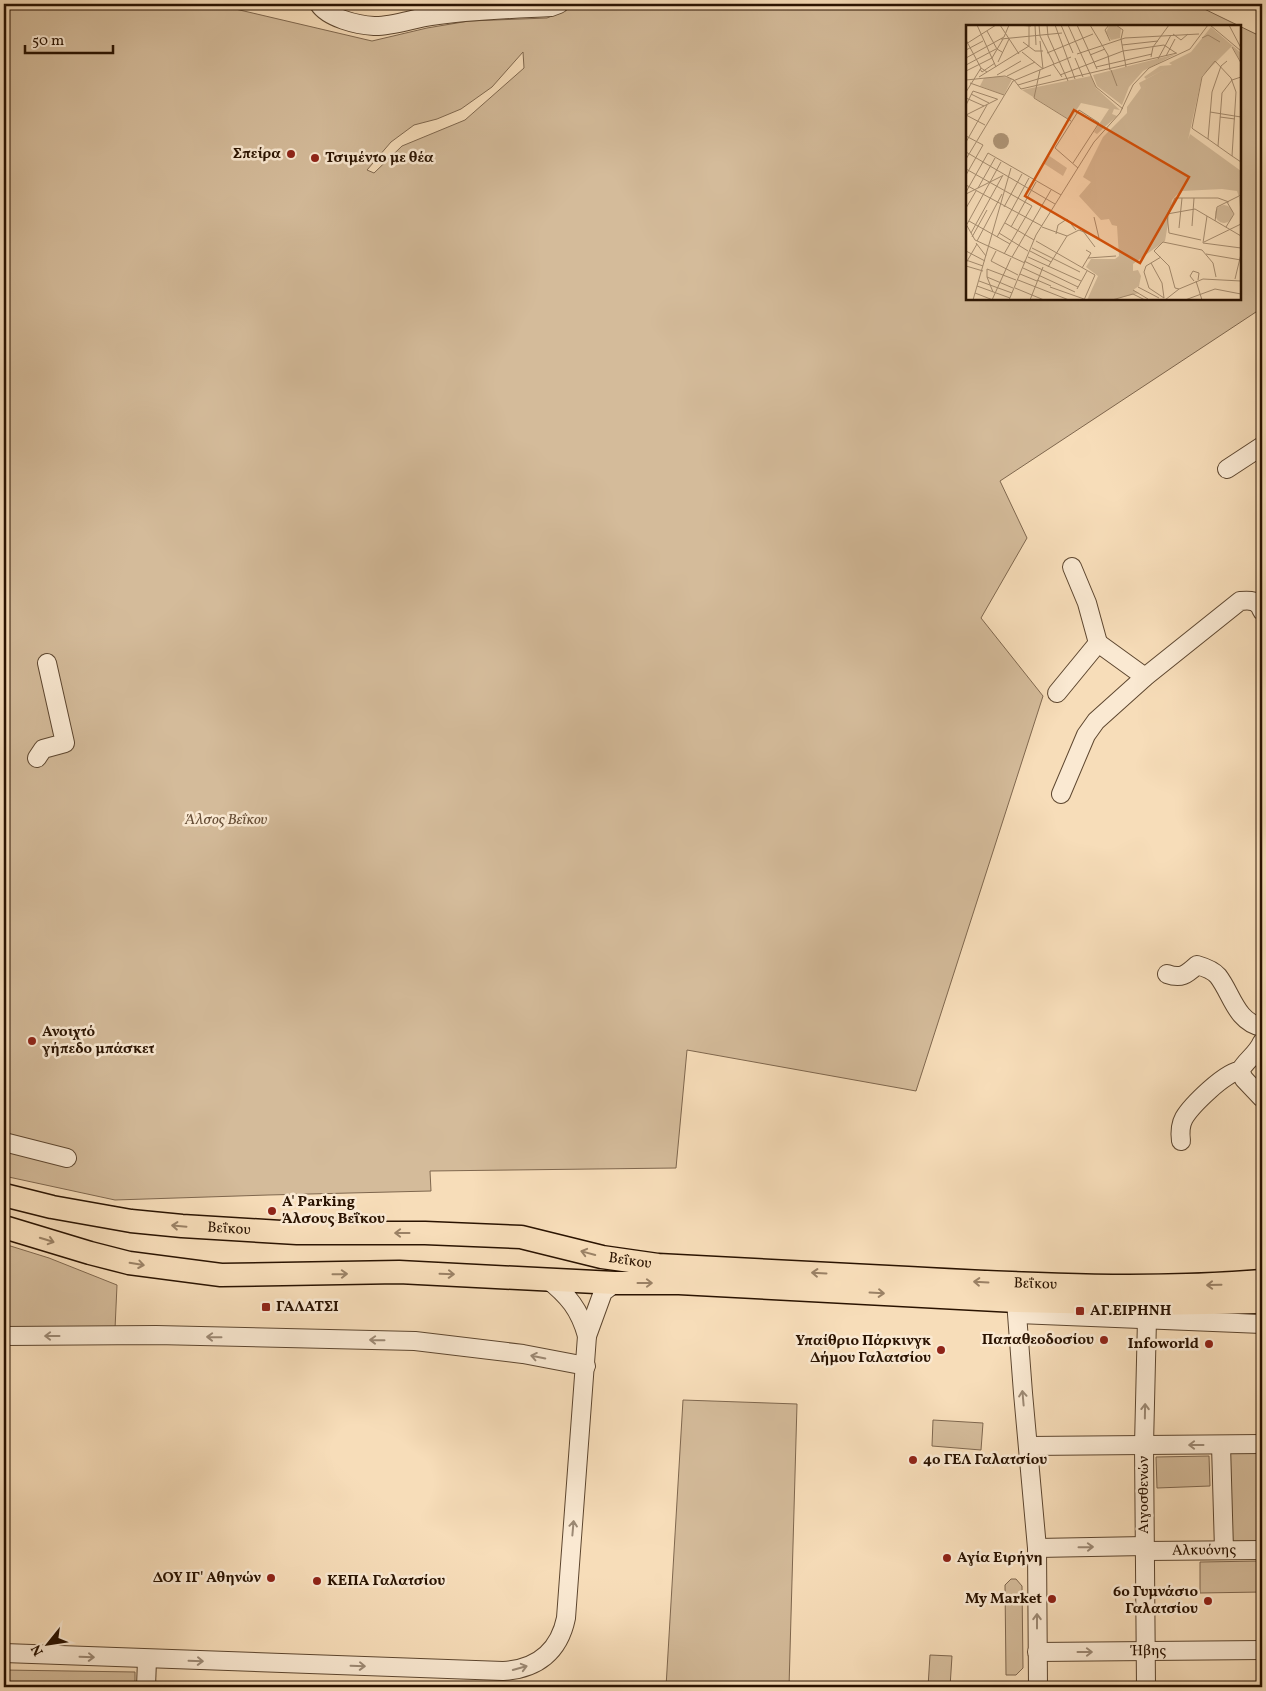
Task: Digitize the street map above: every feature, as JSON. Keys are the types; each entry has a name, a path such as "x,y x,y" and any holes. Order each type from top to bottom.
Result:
{"main road":[{"name":"Βεΐκου","path":"4,1195 132,1221 182,1226 298,1233 425,1233 521,1237 602,1256 658,1265 1007,1283 1145,1286 1220,1285 1262,1281"},
{"name":"Βεΐκου","path":"4,1227 129,1263 221,1275 399,1272 615,1283 679,1283 1017,1307 1149,1311 1262,1302"}],"street":[{"path":"324,9 337,18 375,26 431,16 488,9 553,5"},
{"path":"1228,469 1262,446"},
{"path":"1072,567 1087,603 1098,643 1145,677"},
{"path":"1061,794 1086,735 1096,721 1145,677 1240,601 1252,600 1257,603 1262,611"},
{"path":"1057,693 1098,643"},
{"path":"37,758 43,749 65,742 47,663"},
{"path":"1167,974 1182,977 1197,965 1207,968 1217,975 1243,1018 1255,1026 1262,1027"},
{"path":"1240,1071 1244,1064 1258,1052 1262,1042"},
{"path":"1240,1071 1244,1079 1262,1098"},
{"path":"1181,1141 1181,1124 1185,1116 1218,1082 1227,1075 1240,1071"},
{"path":"4,1142 66,1158"},
{"path":"4,1653 147,1660 503,1671 526,1667 543,1658 556,1646 561,1638 566,1618 587,1336 584,1325 573,1303 547,1279"},
{"path":"587,1336 603,1292 615,1283"},
{"path":"1017,1307 1037,1548 1036,1652 1038,1687"},
{"path":"1149,1311 1262,1324"},
{"name":"Αιγοσθενών","path":"1146,1687 1144,1445 1149,1311"},
{"path":"4,1336 156,1336 415,1341 523,1354 586,1366"},
{"path":"1028,1446 1262,1444"},
{"path":"1222,1445 1224,1550"},
{"name":"Αλκυόνης","path":"1037,1548 1262,1550"},
{"name":"Ήβης","path":"1036,1652 1262,1650"},
{"path":"146,1687 147,1660"}],"green space":[{"name":"Άλσος Βεΐκου","path":"4,4 214,4 372,41 427,28 469,21 547,18 580,4 1194,4 1237,25 966,25 966,300 1241,300 1241,26 1262,37 1262,308 1000,481 1027,538 981,618 1043,696 916,1091 687,1050 676,1168 430,1171 431,1191 115,1200 4,1176","holes":["523,52 524,68 465,120 402,146 374,173 367,170 391,142 414,125 437,119 461,109 492,87"]},
{"path":"4,1244 49,1258 117,1285 115,1329 4,1330"},
{"path":"683,1400 797,1404 789,1687 666,1687"},
{"path":"933,1420 983,1423 981,1450 932,1446"},
{"path":"1262,1451 1262,1543 1228,1545 1226,1452"},
{"path":"1209,1456 1210,1486 1157,1488 1156,1457"},
{"path":"1262,1561 1262,1592 1200,1593 1200,1562"},
{"path":"1011,1579 1016,1579 1022,1586 1023,1668 1016,1675 1006,1675 1005,1585"},
{"path":"930,1655 952,1656 950,1687 928,1687"},
{"path":"4,1670 135,1672 135,1687 4,1687"}],"place":[{"name":"Σπείρα","path":"291,154"},
{"name":"Τσιμέντο με θέα","path":"315,158"},
{"name":"Ανοιχτό γήπεδο μπάσκετ","path":"32,1041"},
{"name":"Α' Parking Άλσους Βεΐκου","path":"272,1211"},
{"name":"ΓΑΛΑΤΣΙ","path":"266,1307"},
{"name":"ΑΓ.ΕΙΡΗΝΗ","path":"1080,1311"},
{"name":"Παπαθεοδοσίου","path":"1104,1340"},
{"name":"Infoworld","path":"1209,1344"},
{"name":"Υπαίθριο Πάρκινγκ Δήμου Γαλατσίου","path":"941,1350"},
{"name":"4ο ΓΕΛ Γαλατσίου","path":"913,1460"},
{"name":"Αγία Ειρήνη","path":"947,1558"},
{"name":"ΔΟΥ ΙΓ' Αθηνών","path":"271,1578"},
{"name":"ΚΕΠΑ Γαλατσίου","path":"317,1581"},
{"name":"My Market","path":"1052,1599"},
{"name":"6ο Γυμνάσιο Γαλατσίου","path":"1208,1601"}]}
